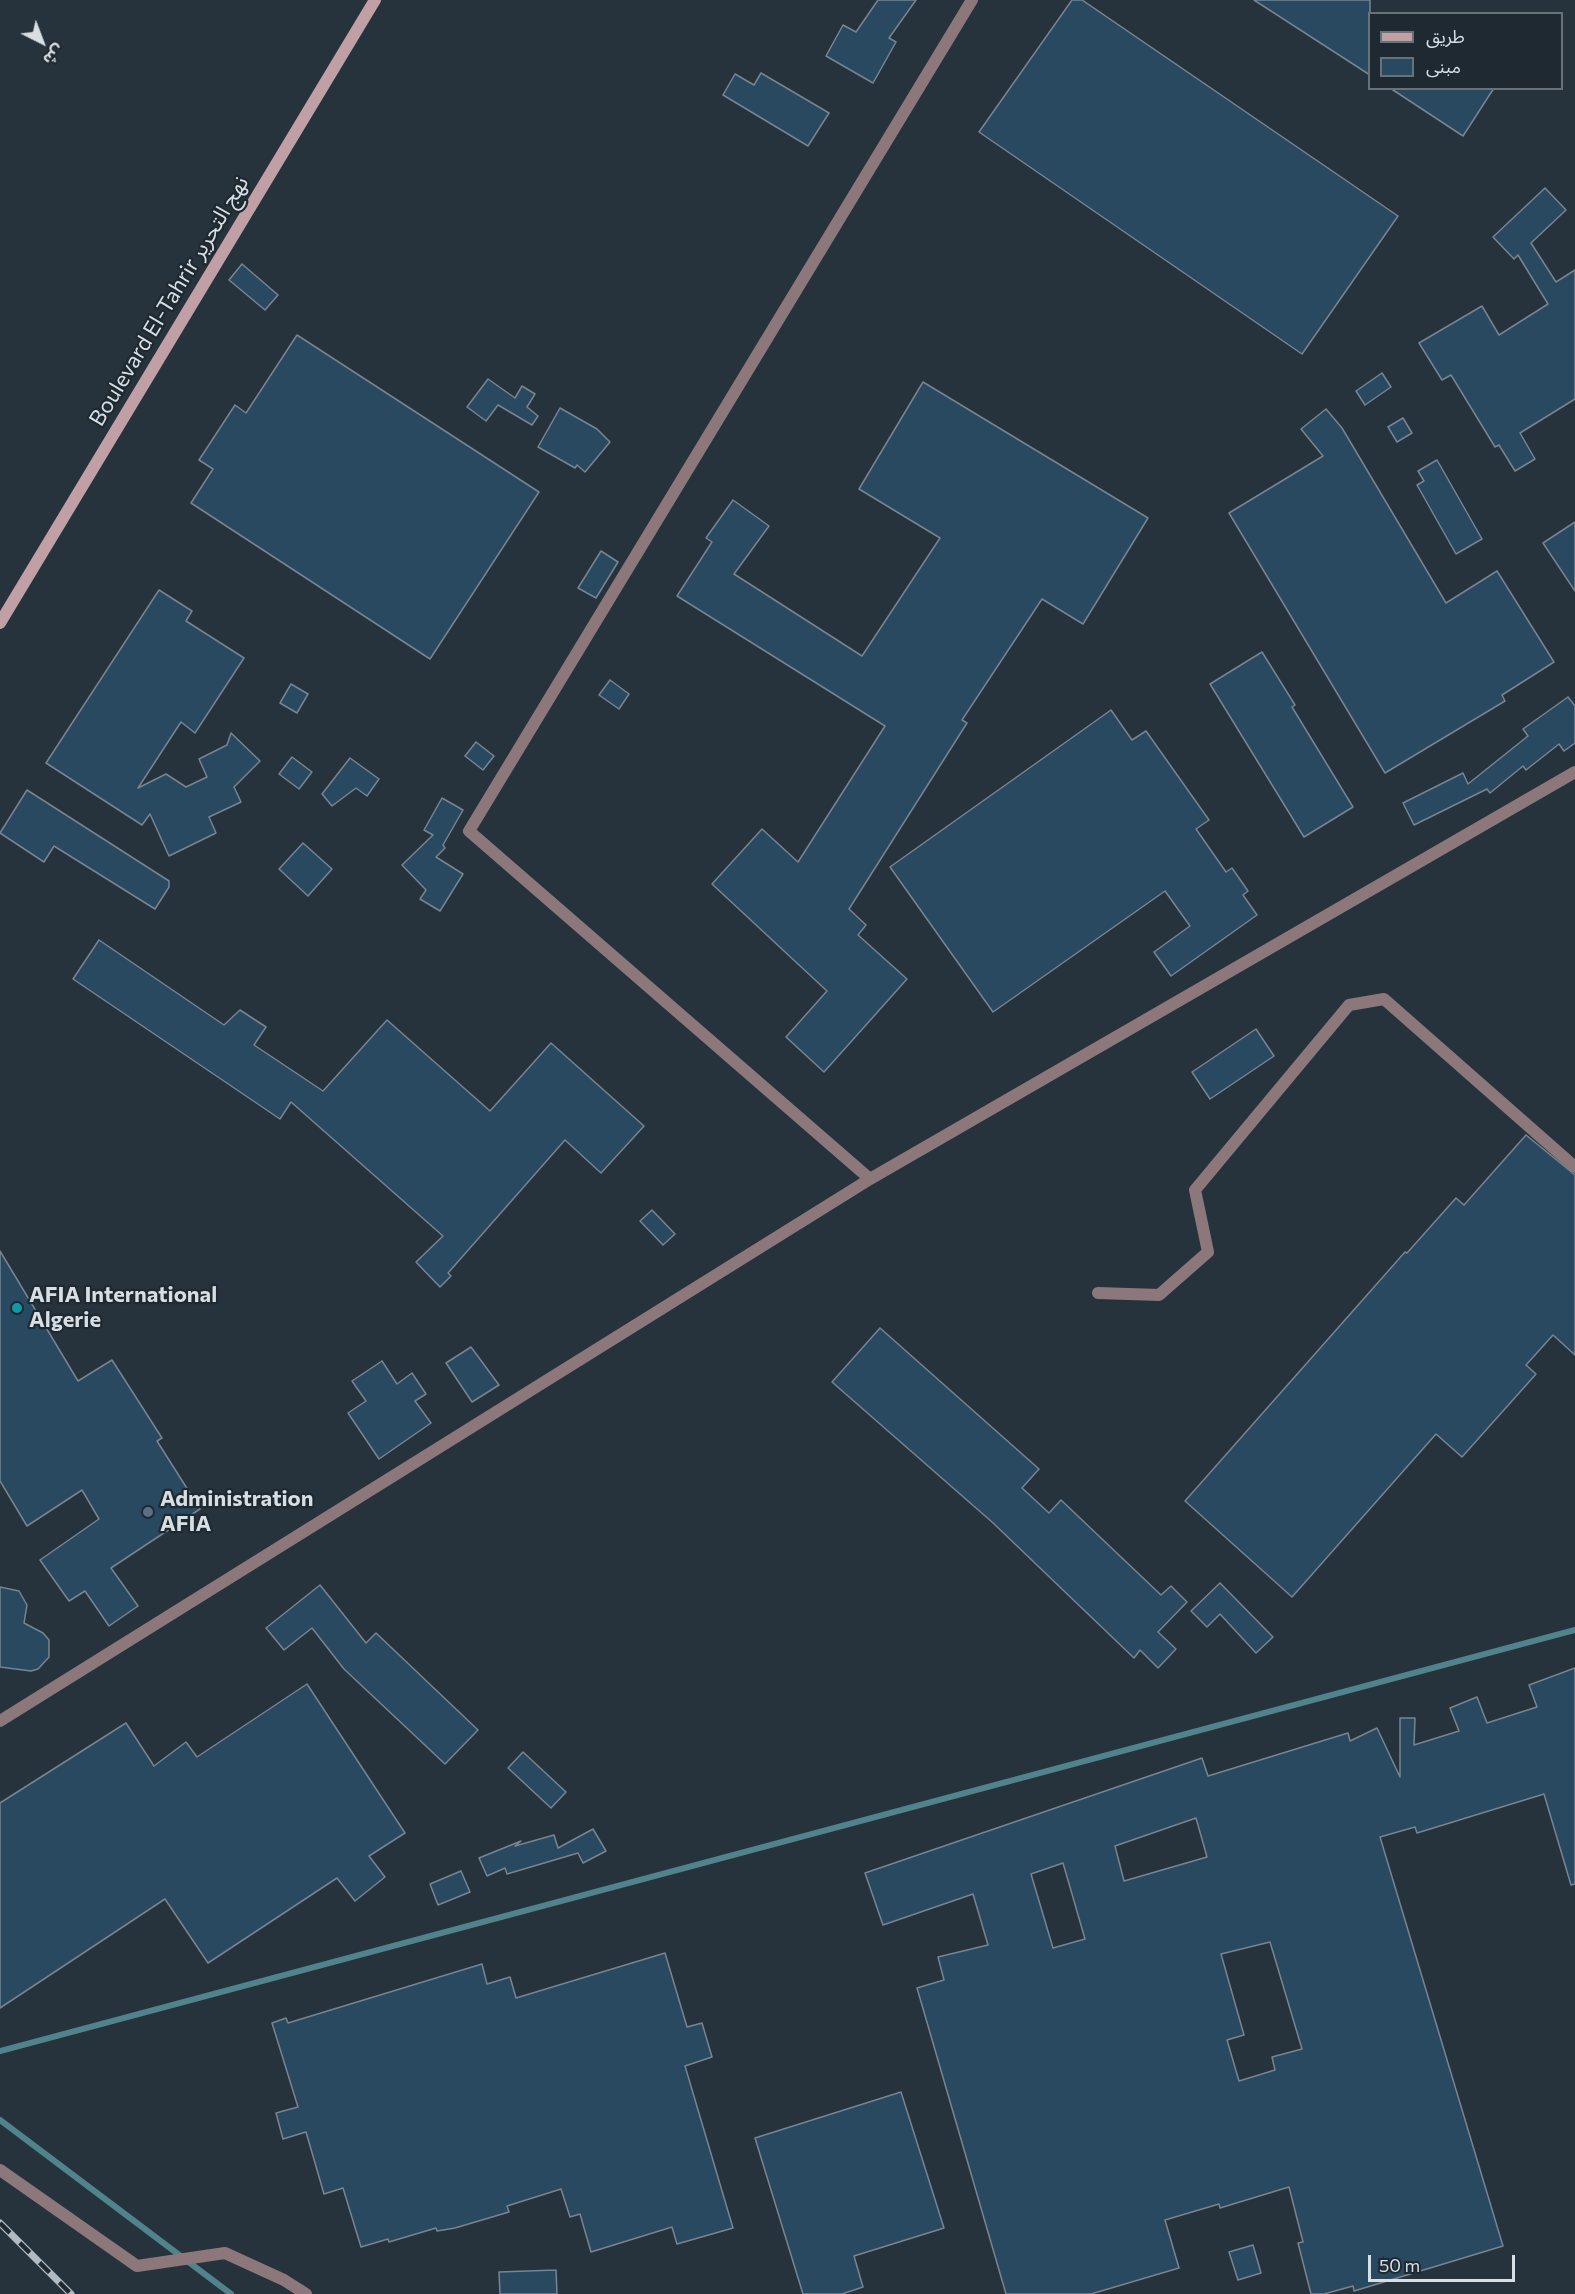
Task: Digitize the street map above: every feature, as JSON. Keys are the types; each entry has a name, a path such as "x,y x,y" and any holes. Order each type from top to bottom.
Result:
{"main road":[{"name":"Boulevard El-Tahrir نهج التحرير","path":"0,623 375,0"}],"street":[{"path":"870,1179 469,831 972,0"},
{"path":"0,1721 870,1179 1575,772"},
{"path":"1098,1293 1159,1295 1208,1252 1195,1190 1349,1005 1383,999 1575,1167"},
{"path":"0,2170 137,2266 225,2253 284,2280 306,2294"}],"building":[{"path":"878,0 916,0 889,38 896,42 873,83 826,56 843,25 856,32"},
{"path":"1072,0 1082,0 1398,216 1302,354 979,132"},
{"path":"1254,0 1370,0 1368,74"},
{"path":"761,73 829,113 808,146 723,95 735,74 754,85"},
{"path":"1393,90 1493,90 1463,136"},
{"path":"1545,188 1566,210 1531,243 1556,282 1575,270 1575,399 1520,433 1535,459 1515,471 1499,445 1495,447 1451,375 1442,380 1419,343 1482,306 1499,335 1548,304 1518,255 1514,259 1493,237"},
{"path":"242,264 278,295 265,310 229,280"},
{"path":"297,335 539,492 430,659 191,503 213,469 199,460 235,405 246,413"},
{"path":"1382,373 1391,387 1365,405 1356,391"},
{"path":"488,379 515,398 522,386 535,394 527,407 538,416 532,425 498,405 486,421 467,407"},
{"path":"923,382 1148,518 1083,624 1042,599 962,720 967,723 849,909 866,925 858,935 907,979 824,1072 786,1037 827,991 712,884 762,829 798,862 885,726 677,596 712,542 706,538 733,500 769,526 734,574 862,656 940,538 859,489"},
{"path":"560,408 597,429 610,442 585,472 577,465 575,468 538,447"},
{"path":"1326,409 1342,428 1446,603 1497,571 1554,662 1502,695 1505,701 1385,773 1229,513 1323,456 1301,429"},
{"path":"1403,418 1412,433 1397,442 1388,427"},
{"path":"1437,460 1482,539 1456,554 1417,485 1424,481 1418,471"},
{"path":"1575,522 1575,591 1543,543"},
{"path":"601,551 618,562 596,598 578,588"},
{"path":"159,590 192,611 186,621 244,658 195,733 181,722 138,788 166,774 186,787 207,777 199,759 227,745 231,733 260,761 234,787 241,802 209,817 216,833 169,856 150,814 142,825 46,763"},
{"path":"1262,652 1295,705 1292,707 1353,807 1304,837 1210,684"},
{"path":"610,680 629,694 619,709 599,695"},
{"path":"291,684 308,694 297,713 280,703"},
{"path":"1568,697 1575,706 1575,743 1564,751 1559,744 1526,770 1523,766 1490,793 1487,789 1414,825 1403,803 1463,773 1468,784 1528,736 1523,729"},
{"path":"1111,710 1132,740 1146,731 1209,820 1196,829 1226,872 1232,868 1248,891 1243,895 1257,915 1171,976 1154,952 1190,926 1165,891 993,1012 890,867"},
{"path":"476,742 494,756 483,770 465,756"},
{"path":"292,757 312,772 299,789 279,774"},
{"path":"350,758 379,779 367,796 356,788 332,806 322,794"},
{"path":"27,790 169,881 169,887 155,909 54,846 44,862 0,833"},
{"path":"442,798 463,810 443,845 445,848 436,857 463,874 440,911 420,899 426,890 402,865 433,835 424,830"},
{"path":"303,843 332,869 308,896 279,869"},
{"path":"99,940 224,1025 240,1010 266,1027 254,1045 323,1091 387,1020 490,1111 551,1043 644,1126 601,1173 565,1140 448,1273 451,1276 440,1287 416,1262 443,1236 291,1102 280,1119 73,979"},
{"path":"1256,1029 1274,1056 1210,1099 1192,1072"},
{"path":"1526,1135 1575,1175 1575,1355 1553,1335 1526,1365 1536,1374 1462,1457 1436,1434 1292,1597 1185,1501 1405,1252 1407,1253 1456,1198 1464,1205"},
{"path":"652,1210 675,1234 663,1245 640,1221"},
{"path":"0,1251 78,1381 112,1360 162,1438 157,1441 200,1509 111,1568 138,1606 109,1626 85,1591 69,1601 40,1560 99,1519 82,1490 27,1526 0,1481"},
{"path":"880,1328 1039,1469 1022,1488 1049,1513 1061,1500 1161,1595 1171,1586 1187,1602 1158,1632 1176,1649 1158,1668 1140,1650 1134,1658 992,1522 832,1382"},
{"path":"471,1347 499,1385 472,1402 446,1363"},
{"path":"382,1361 397,1384 412,1373 426,1394 415,1401 431,1423 379,1459 348,1413 366,1401 352,1381"},
{"path":"1220,1583 1273,1637 1256,1653 1220,1614 1207,1627 1191,1611"},
{"path":"320,1585 366,1643 376,1633 478,1730 445,1764 344,1669 312,1628 284,1650 266,1628"},
{"path":"0,1587 19,1591 27,1605 24,1623 43,1633 49,1640 49,1657 38,1669 31,1671 0,1667"},
{"path":"1575,1668 1575,1884 1571,1885 1544,1794 1417,1833 1415,1827 1380,1837 1503,2246 1354,2291 1353,2286 1324,2294 1311,2294 1298,2243 1303,2242 1289,2187 1220,2208 1219,2204 1165,2220 1179,2268 1091,2294 1006,2294 917,1988 944,1980 938,1957 988,1945 973,1894 883,1925 865,1873 1202,1758 1208,1776 1348,1733 1350,1741 1377,1728 1400,1777 1400,1718 1415,1718 1414,1745 1459,1731 1450,1708 1477,1697 1487,1723 1537,1707 1529,1685","holes":["1196,1818 1207,1857 1124,1881 1115,1846","1063,1863 1085,1939 1053,1948 1031,1874","1270,1942 1302,2049 1272,2057 1275,2070 1239,2081 1227,2040 1244,2035 1221,1954"]},
{"path":"307,1684 405,1833 369,1856 385,1877 355,1901 337,1878 208,1963 165,1899 0,2008 0,1803 126,1723 154,1766 186,1742 197,1757"},
{"path":"523,1752 566,1792 551,1808 508,1768"},
{"path":"593,1829 606,1851 583,1863 578,1853 507,1874 505,1868 487,1876 479,1858 521,1841 515,1846 554,1835 558,1848"},
{"path":"461,1871 470,1892 438,1905 430,1884"},
{"path":"665,1953 687,2027 702,2023 712,2057 685,2066 733,2228 677,2244 672,2227 591,2252 580,2214 570,2217 561,2189 507,2206 509,2212 455,2228 437,2231 436,2228 389,2242 388,2239 361,2247 343,2188 324,2194 306,2132 283,2139 276,2113 298,2107 272,2023 286,2018 288,2023 482,1964 487,1984 510,1977 516,1998"},
{"path":"901,2092 944,2228 854,2256 863,2287 842,2294 803,2294 755,2138"},
{"path":"1253,2245 1261,2273 1238,2280 1229,2252"},
{"path":"556,2270 557,2294 500,2294 499,2272"}],"waterway":[{"path":"0,2051 1575,1630"},
{"path":"0,2120 231,2294"}],"railway":[{"path":"0,2223 71,2294"}],"place":[{"name":"AFIA International Algerie","path":"17,1308"},
{"name":"Administration AFIA","path":"148,1512"}]}
